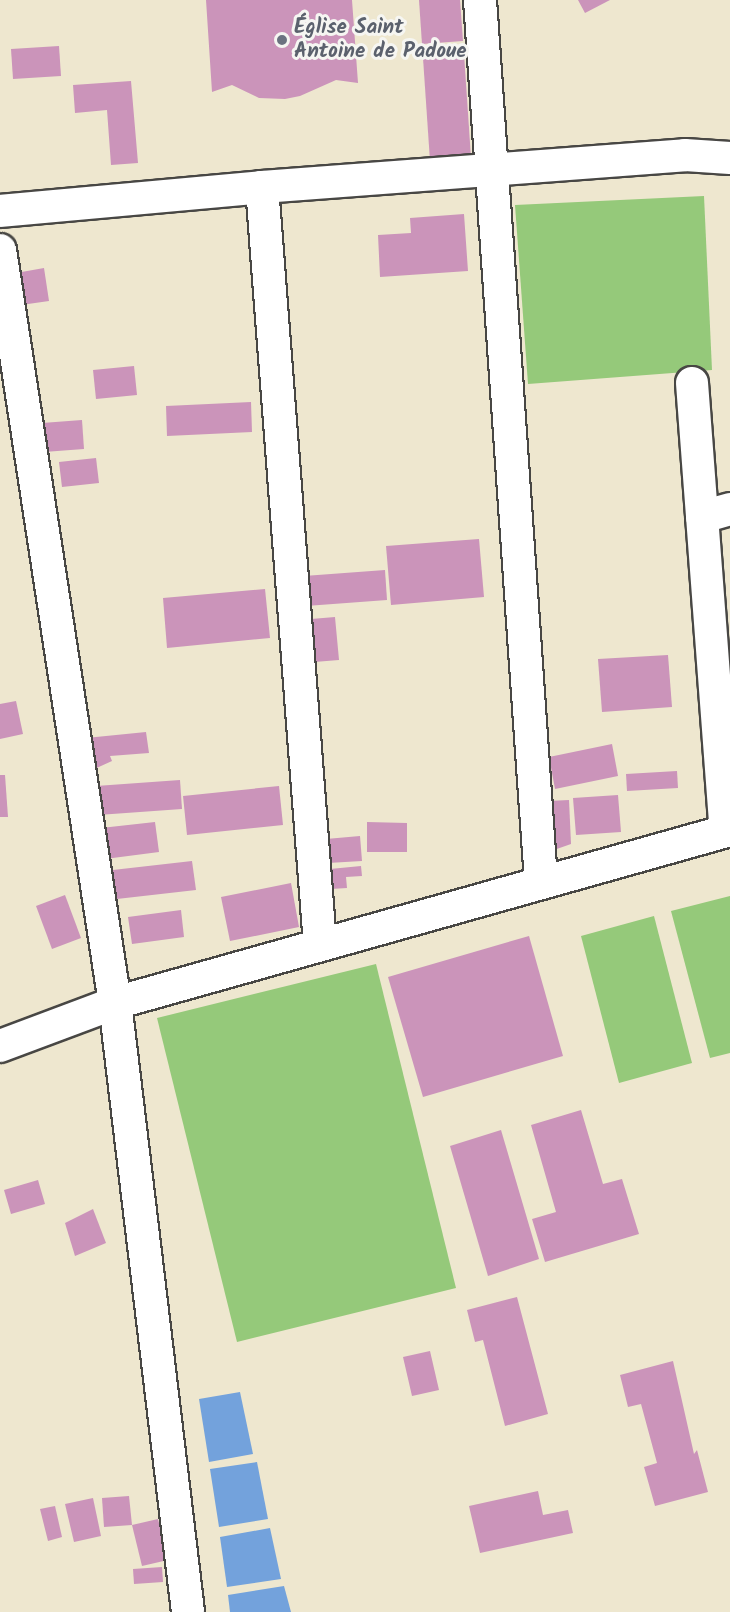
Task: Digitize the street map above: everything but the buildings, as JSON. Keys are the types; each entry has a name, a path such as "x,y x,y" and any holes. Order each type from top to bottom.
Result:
{"street":[{"path":"480,0 541,882"},
{"path":"0,211 262,187 492,171 685,154 730,158"},
{"path":"262,187 320,945"},
{"path":"0,250 115,1003 188,1612"},
{"path":"0,1046 115,1003 728,831 716,513 692,383"}],"green space":[{"path":"704,196 712,370 528,384 515,205"},
{"path":"730,896 730,1053 710,1058 671,911"},
{"path":"654,916 692,1063 619,1083 581,936"},
{"path":"376,964 456,1288 237,1342 157,1018"}],"water":[{"path":"240,1392 253,1454 209,1462 199,1399"},
{"path":"257,1462 268,1519 219,1527 210,1469"},
{"path":"270,1528 281,1579 227,1587 220,1537"},
{"path":"284,1586 291,1612 230,1612 228,1595"}],"place":[{"name":"Église Saint Antoine de Padoue","path":"282,40"}]}
